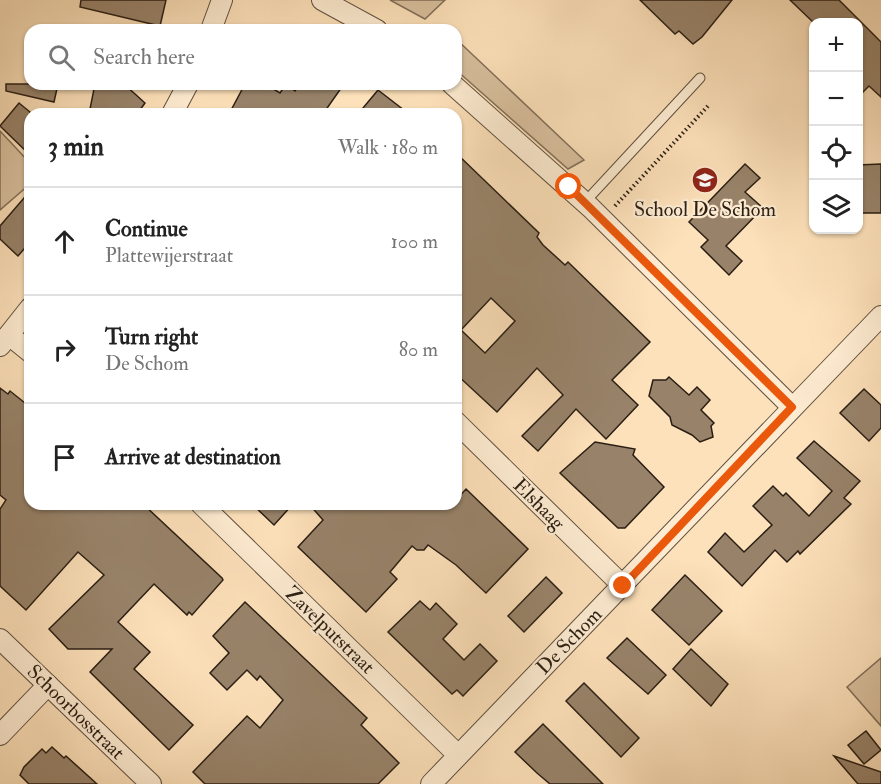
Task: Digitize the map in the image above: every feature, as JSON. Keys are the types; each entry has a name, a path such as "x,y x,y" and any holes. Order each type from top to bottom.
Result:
{"street":[{"path":"213,24 222,0"},
{"path":"322,0 366,24"},
{"path":"175,108 185,90"},
{"path":"459,90 585,202 792,407"},
{"path":"24,316 5,340 24,349"},
{"name":"De Schom","path":"430,784 881,316"},
{"name":"Elshaag","path":"462,428 623,586"},
{"name":"Zavelputstraat","path":"207,510 458,755"},
{"name":"Schoorbosstraat","path":"0,639 151,784"},
{"path":"0,735 48,685"}],"lane":[{"path":"585,202 700,78"}],"path":[{"path":"621,199 708,106"}],"shaded area":[{"path":"390,0 445,0 425,19"},
{"path":"462,45 584,160 568,169 462,75"},
{"path":"0,131 24,157 24,189 0,210"},
{"path":"881,658 881,726 847,687"}],"building":[{"path":"81,0 166,0 160,24 152,24 80,7"},
{"path":"640,0 732,0 702,37 693,44 679,31 675,34"},
{"path":"790,0 839,0 857,18 809,18"},
{"path":"863,24 881,42 881,97 869,86 863,92"},
{"path":"6,84 24,84 24,90 57,90 54,102 6,91"},
{"path":"94,90 131,90 145,103 141,108 90,108"},
{"path":"242,90 275,90 280,93 282,90 340,90 327,108 232,108"},
{"path":"378,90 401,108 363,108"},
{"path":"19,103 25,108 24,149 0,126"},
{"path":"462,159 539,233 537,237 543,245 565,265 568,262 650,342 612,380 638,405 606,439 576,409 538,451 522,436 563,395 537,368 497,412 462,380 462,331 485,353 515,321 491,298 462,329"},
{"path":"745,164 760,178 745,192 763,208 726,246 742,261 729,275 701,247 708,240 689,222"},
{"path":"881,164 881,213 863,213 863,165"},
{"path":"24,198 24,249 18,256 0,239 0,226"},
{"path":"669,377 689,395 697,387 710,400 701,410 714,423 711,426 713,437 700,442 692,435 672,425 670,417 649,396 653,380 666,380"},
{"path":"0,388 8,394 10,391 24,402 24,510 149,510 222,578 223,580 192,615 189,612 187,615 154,584 118,622 150,652 134,669 193,725 169,750 90,672 112,649 68,649 49,629 104,575 78,552 26,610 0,586 0,509 6,500 0,495"},
{"path":"864,389 881,405 881,428 869,441 840,413"},
{"path":"814,441 860,481 844,498 851,504 800,554 798,551 787,562 775,550 742,586 708,552 725,533 744,552 772,525 753,506 773,486 783,496 786,493 809,516 832,491 797,458"},
{"path":"595,442 635,449 633,455 664,487 625,528 618,528 560,473"},
{"path":"466,489 528,549 486,593 456,565 428,545 424,550 417,550 412,546 390,572 397,579 366,612 298,547 323,520 314,510 462,510 462,493"},
{"path":"258,510 288,510 274,525"},
{"path":"685,575 722,611 689,645 652,610"},
{"path":"546,577 562,593 524,632 508,616"},
{"path":"420,601 430,610 436,603 457,624 443,639 464,660 480,644 497,661 463,696 457,690 452,694 388,632"},
{"path":"245,602 367,718 361,725 399,763 378,784 205,784 193,772 247,716 260,728 283,700 260,676 257,680 247,670 227,690 210,673 229,653 213,636"},
{"path":"627,638 666,675 648,694 607,658"},
{"path":"691,649 728,684 711,706 673,669"},
{"path":"584,683 639,738 621,757 566,701"},
{"path":"543,724 603,784 550,784 515,752"},
{"path":"866,731 881,750 864,764 848,745"},
{"path":"52,747 64,758 66,756 97,784 29,784 20,775 24,767 42,749 46,753"},
{"path":"834,756 881,772 881,784 858,784"}],"place":[{"name":"School De Schom","path":"705,180"}],"route":[{"path":"569,187 792,407 623,586"}]}
